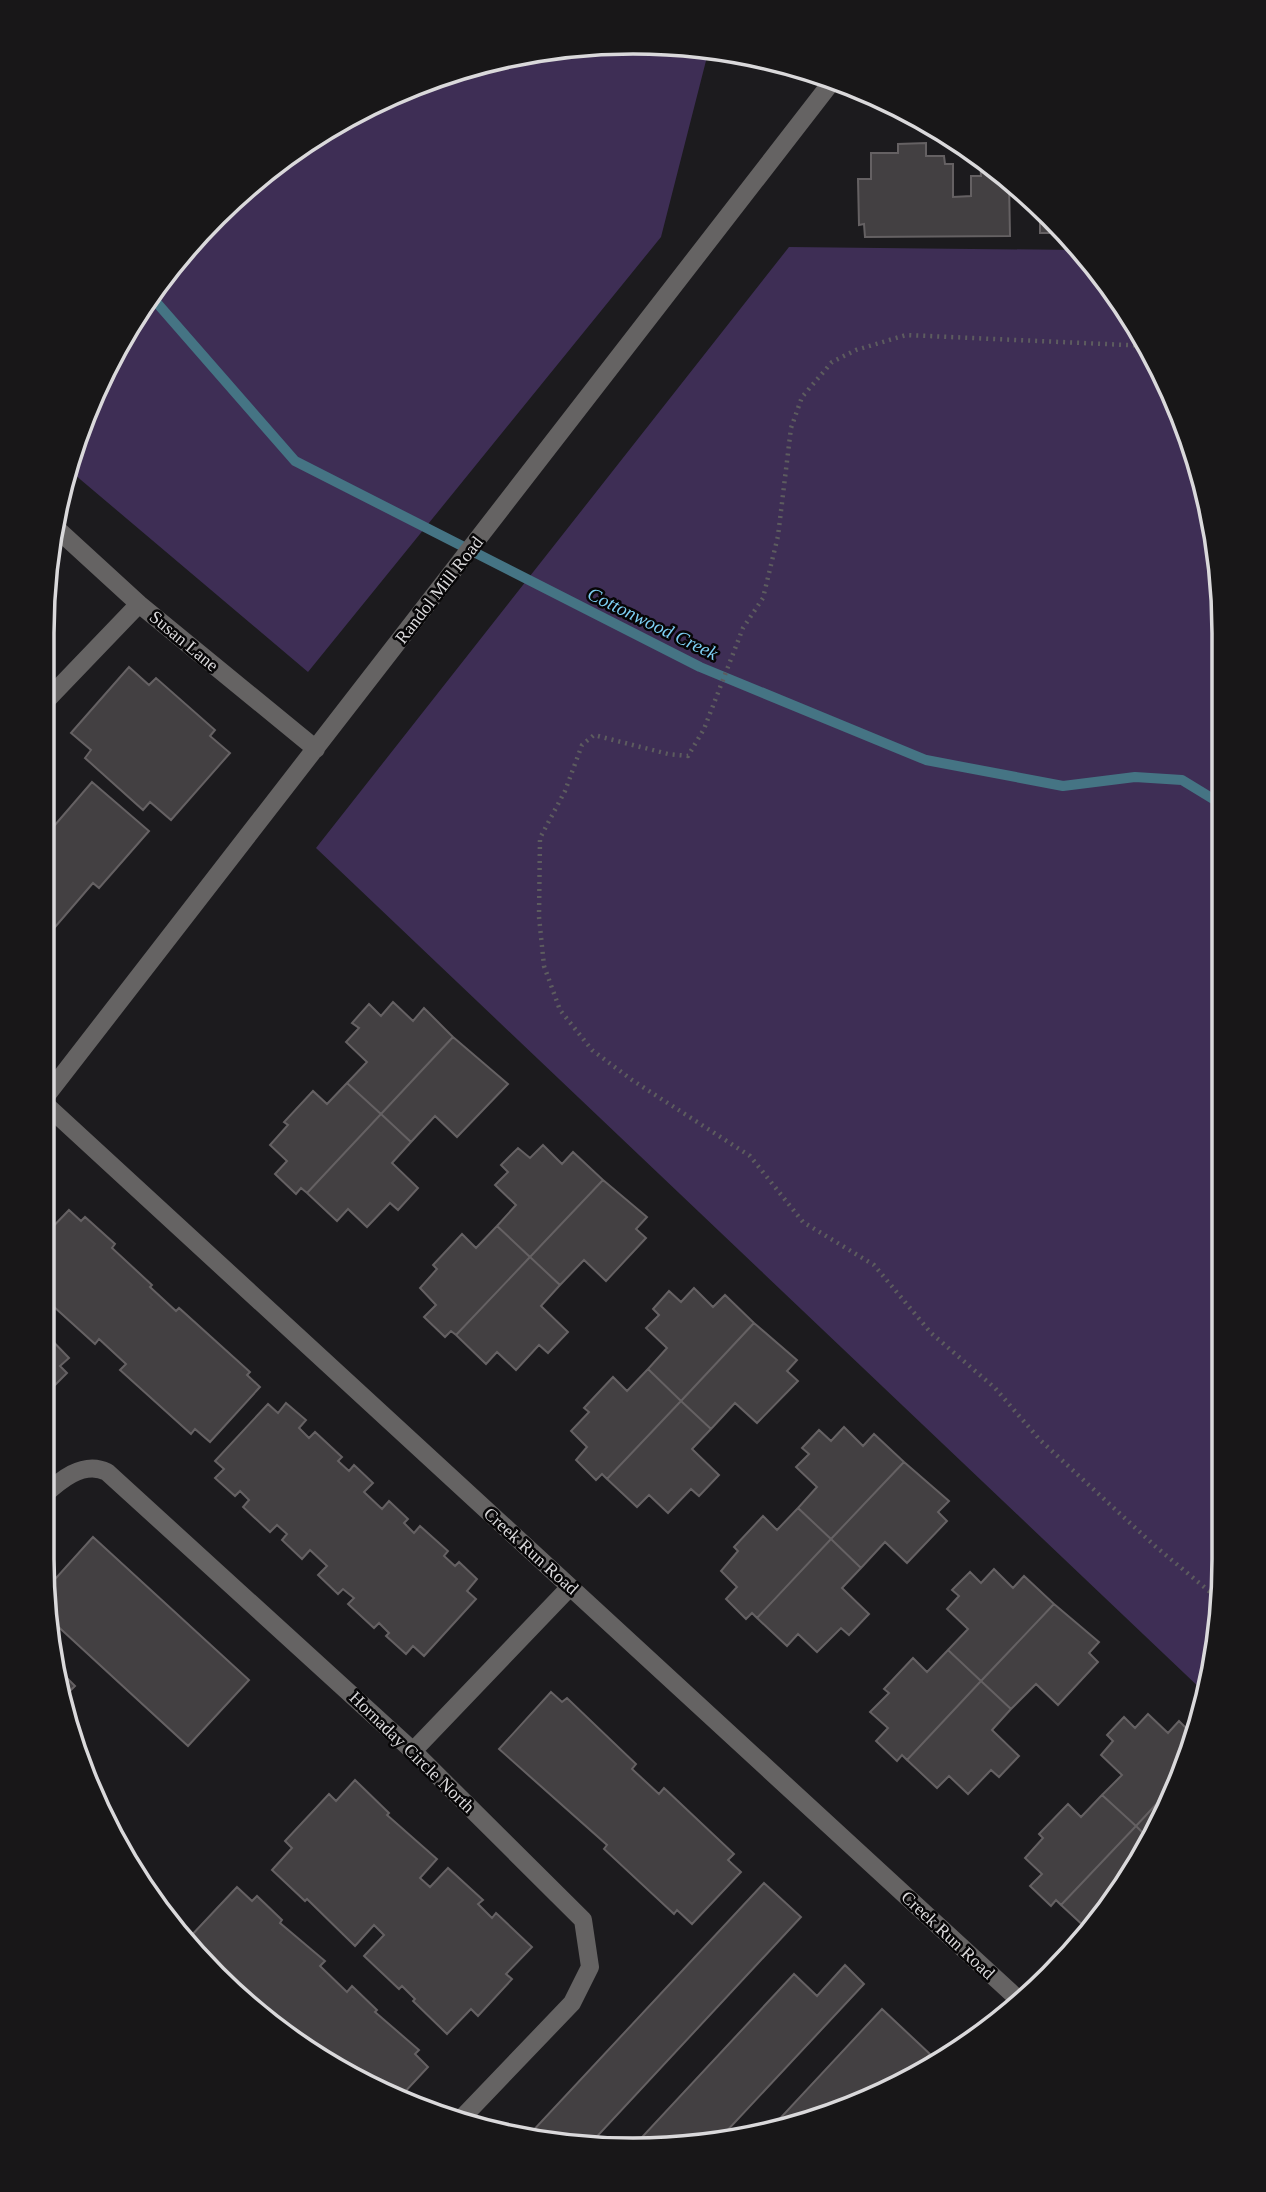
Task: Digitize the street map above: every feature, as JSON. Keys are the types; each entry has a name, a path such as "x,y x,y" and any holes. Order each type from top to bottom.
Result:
{"street":[{"name":"Randol Mill Road","path":"54,1087 827,88"},
{"name":"Susan Lane","path":"63,533 139,604 316,749"},
{"path":"54,693 139,604"},
{"name":"Creek Run Road","path":"54,1111 1014,1995"},
{"name":"Hornaday Circle North","path":"54,1486 76,1472 97,1467 107,1472 413,1751 583,1920 590,1967 572,2004 467,2113"},
{"path":"413,1751 570,1587"}],"path":[{"path":"1135,345 906,335 856,350 832,362 802,397 791,428 778,536 764,598 743,628 704,729 688,756 668,754 594,735 582,745 565,790 540,838 539,917 544,966 560,1010 592,1050 632,1080 750,1156 803,1222 874,1265 931,1333 995,1388 1057,1457 1211,1592"}],"shaded area":[{"path":"633,54 707,59 661,237 308,672 76,476 98,412 114,377 152,311 198,251 251,198 311,152 377,114 412,98 483,74 557,59"},
{"path":"789,247 1067,250 1114,311 1152,377 1168,412 1192,483 1201,520 1211,595 1212,1559 1207,1635 1198,1686 316,848"}],"building":[{"path":"926,143 926,156 944,156 945,164 953,164 953,197 971,196 971,176 981,176 981,171 1009,193 1010,236 865,237 864,224 859,225 858,179 871,179 871,153 898,153 898,144"},
{"path":"1040,222 1051,233 1040,233"},
{"path":"129,667 149,685 156,678 215,730 210,736 230,753 171,820 150,802 143,810 85,758 91,750 71,733"},
{"path":"92,782 149,831 99,888 93,883 54,928 54,826"},
{"path":"393,1002 413,1021 424,1008 453,1037 381,1114 347,1083 367,1062 346,1042 359,1028 352,1023 369,1004 381,1016"},
{"path":"453,1037 508,1084 457,1137 435,1116 411,1142 381,1114"},
{"path":"347,1083 381,1114 307,1193 301,1188 296,1194 275,1174 287,1161 270,1145 288,1125 284,1122 313,1091 327,1104"},
{"path":"381,1114 411,1142 392,1163 418,1188 398,1210 390,1203 367,1227 348,1209 337,1221 307,1193"},
{"path":"543,1145 562,1164 573,1152 603,1180 530,1257 497,1226 516,1205 495,1185 508,1172 501,1165 518,1148 530,1158"},
{"path":"603,1180 647,1217 636,1229 646,1238 606,1281 584,1260 560,1285 530,1257"},
{"path":"69,1210 81,1221 85,1217 115,1244 112,1248 152,1285 150,1287 176,1311 179,1308 250,1372 247,1375 260,1387 210,1442 195,1429 191,1434 120,1370 126,1364 99,1339 95,1344 54,1307 54,1226"},
{"path":"497,1226 530,1257 456,1335 451,1331 445,1337 424,1317 436,1305 420,1288 437,1269 433,1265 462,1234 476,1248"},
{"path":"530,1257 560,1285 541,1306 568,1332 548,1353 539,1345 516,1370 497,1352 486,1364 456,1335"},
{"path":"694,1288 713,1307 725,1295 754,1323 681,1401 648,1369 667,1348 646,1328 659,1315 653,1309 669,1291 681,1302"},
{"path":"754,1323 797,1360 787,1371 798,1381 757,1423 735,1403 711,1429 681,1401"},
{"path":"54,1342 69,1358 60,1366 67,1373 54,1386"},
{"path":"648,1369 681,1401 607,1479 602,1474 596,1480 576,1460 587,1447 571,1431 589,1412 584,1408 613,1377 627,1391"},
{"path":"681,1401 711,1429 692,1449 719,1475 699,1496 691,1489 668,1513 649,1495 637,1507 607,1479"},
{"path":"286,1403 306,1420 299,1428 309,1438 315,1432 342,1457 338,1461 349,1471 354,1465 373,1483 364,1492 382,1509 389,1501 408,1519 404,1523 414,1533 420,1526 448,1551 444,1556 455,1566 459,1562 477,1579 467,1591 476,1599 424,1656 413,1646 406,1654 386,1636 389,1633 379,1623 374,1628 348,1604 354,1598 343,1589 338,1594 318,1575 327,1566 310,1550 302,1559 282,1540 287,1534 277,1525 270,1532 243,1507 249,1500 240,1491 235,1496 215,1478 224,1469 215,1461 268,1404 278,1413"},
{"path":"844,1427 863,1446 874,1434 904,1462 831,1539 798,1508 817,1487 796,1467 809,1454 802,1448 819,1430 831,1441"},
{"path":"904,1462 949,1501 938,1512 947,1521 907,1563 885,1542 861,1568 831,1539"},
{"path":"798,1508 831,1539 757,1618 752,1613 746,1619 726,1599 737,1587 721,1571 738,1551 734,1547 763,1516 777,1530"},
{"path":"93,1537 249,1680 188,1746 58,1627 55,1580"},
{"path":"831,1539 861,1568 842,1588 869,1614 849,1635 841,1628 817,1652 798,1634 787,1646 757,1618"},
{"path":"994,1569 1013,1588 1024,1576 1054,1604 981,1681 948,1650 968,1629 947,1609 959,1596 952,1590 970,1572 981,1583"},
{"path":"1054,1604 1099,1642 1089,1653 1098,1662 1058,1705 1036,1684 1011,1709 981,1681"},
{"path":"948,1650 981,1681 907,1760 902,1755 897,1761 876,1741 888,1728 870,1712 889,1693 884,1689 913,1658 927,1672"},
{"path":"66,1677 75,1686 70,1691"},
{"path":"981,1681 1011,1709 992,1730 1019,1756 999,1777 991,1770 968,1794 949,1776 937,1788 907,1760"},
{"path":"551,1692 562,1702 567,1698 636,1764 632,1769 659,1794 664,1788 734,1854 728,1860 741,1872 692,1924 677,1910 674,1914 604,1849 607,1845 499,1749"},
{"path":"1148,1714 1168,1733 1179,1721 1186,1728 1158,1803 1136,1826 1102,1795 1122,1775 1101,1755 1113,1741 1107,1735 1124,1717 1135,1728"},
{"path":"355,1780 389,1813 387,1815 437,1859 420,1878 430,1887 448,1868 483,1900 478,1904 492,1918 496,1913 532,1947 506,1974 512,1979 478,2016 471,2009 447,2034 413,2001 415,1999 402,1986 399,1989 364,1956 384,1935 374,1925 355,1946 307,1899 305,1901 272,1870 292,1848 285,1841 329,1794 336,1801"},
{"path":"1102,1795 1136,1826 1061,1905 1056,1900 1051,1906 1030,1886 1042,1874 1025,1858 1043,1838 1039,1834 1068,1804 1081,1817"},
{"path":"1158,1803 1142,1832 1136,1826"},
{"path":"1136,1826 1142,1832 1114,1881 1082,1924 1061,1905"},
{"path":"764,1883 801,1917 596,2137 534,2129"},
{"path":"237,1887 252,1901 257,1896 282,1920 280,1923 325,1961 320,1966 347,1992 352,1986 377,2010 375,2012 419,2050 415,2054 428,2067 406,2091 344,2060 311,2040 251,1994 193,1934"},
{"path":"845,1965 864,1984 728,2130 641,2138 794,1974 817,1996"},
{"path":"882,2009 930,2054 889,2078 854,2094 780,2119"}],"waterway":[{"name":"Cottonwood Creek","path":"157,304 295,461 700,667 926,760 1063,786 1135,777 1182,780 1212,798"}]}
